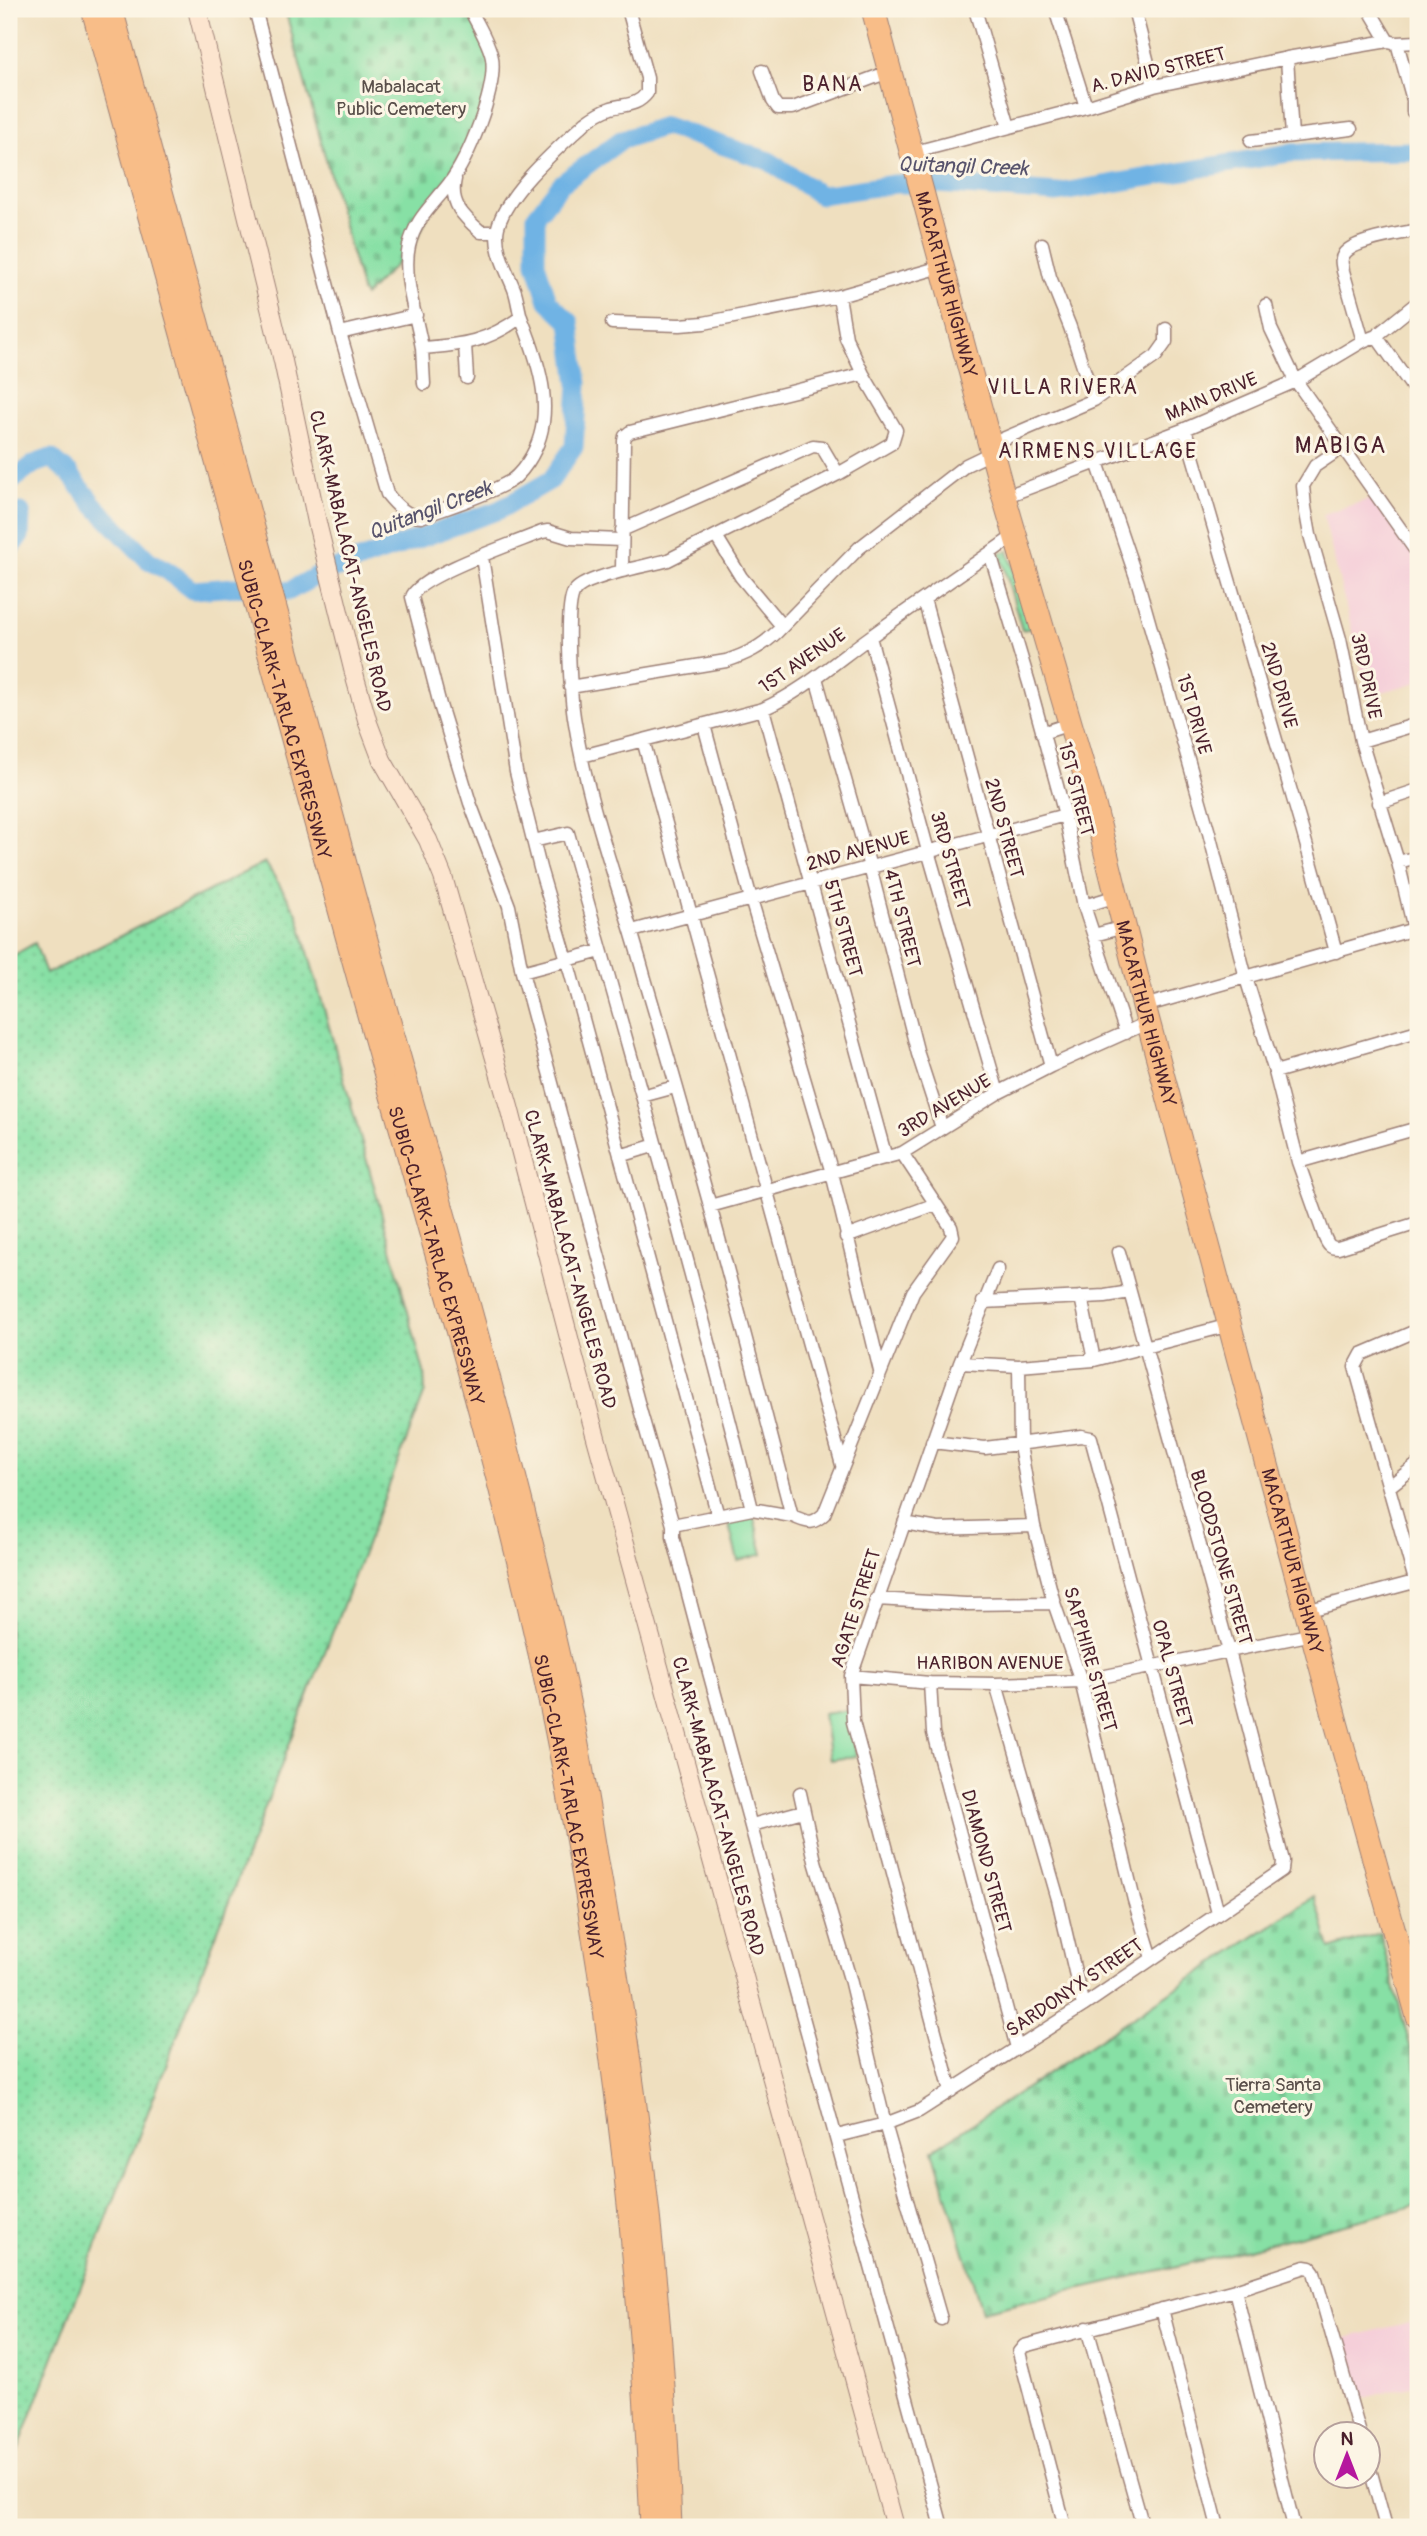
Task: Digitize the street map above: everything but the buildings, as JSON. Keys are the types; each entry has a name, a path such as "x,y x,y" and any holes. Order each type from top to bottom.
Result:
{"highway":[{"name":"SUBIC-CLARK-TARLAC EXPRESSWAY","path":"93,9 243,526"},
{"name":"SUBIC-CLARK-TARLAC EXPRESSWAY","path":"111,9 243,526 513,1541 553,1717 582,1865 620,2127 648,2425 652,2527"},
{"name":"MACARTHUR HIGHWAY","path":"873,9 1004,497 1094,805 1146,1014 1310,1624 1417,2006"},
{"name":"SUBIC-CLARK-TARLAC EXPRESSWAY","path":"275,644 482,1352 530,1537 573,1725 616,1963 638,2131 659,2324 670,2527"},
{"path":"647,2527 648,2425"}],"main road":[{"name":"CLARK-MABALACAT-ANGELES ROAD","path":"197,9 283,361 339,617 368,723 378,748 428,840 450,900 509,1107 575,1361 895,2527"}],"street":[{"path":"254,9 340,333 387,494 398,508 416,518 507,484 522,471 541,439 545,418 539,363 521,317 497,232 506,207 576,131 598,113 637,103 647,93 647,78 628,9"},
{"path":"470,9 492,58 480,124 454,183 454,204 481,232 497,232"},
{"path":"975,9 1009,127"},
{"path":"1055,9 1086,107"},
{"path":"1134,9 1154,86"},
{"path":"1369,9 1392,42 1414,104"},
{"name":"A. DAVID STREET","path":"913,161 1009,127 1154,86 1287,58 1392,42 1418,42"},
{"path":"1287,58 1292,136"},
{"path":"762,71 773,102 778,108 793,108 891,71"},
{"path":"1251,141 1351,129"},
{"path":"424,384 422,348 410,280 408,249 422,214 457,173"},
{"path":"1363,341 1341,260 1345,252 1355,245 1418,230"},
{"path":"1042,244 1049,276 1070,327 1094,400"},
{"path":"612,323 680,326 704,323 793,303 839,296 941,267"},
{"path":"792,1516 710,1206 582,756 570,687 569,625 572,594 578,586 622,570 646,567 668,560 838,474 892,443 896,430 863,374 846,338 839,296"},
{"name":"MAIN DRIVE","path":"1004,497 1185,429 1296,381 1363,341 1376,337 1418,302"},
{"path":"1266,305 1271,329 1296,381 1417,550"},
{"path":"340,333 416,315"},
{"path":"422,348 465,344 494,335 521,317"},
{"path":"570,687 726,661 764,645 859,548 992,448 1094,400 1156,356 1166,342 1166,329"},
{"path":"1376,337 1418,395"},
{"path":"465,344 467,379"},
{"path":"622,570 625,436 630,432 863,374"},
{"name":"2ND DRIVE","path":"1185,429 1303,830 1336,952"},
{"path":"838,474 822,447 813,446 622,535 570,538 548,531 433,577 414,590 412,597 440,705 470,803 509,905 522,972 942,2527"},
{"name":"3RD DRIVE","path":"1343,447 1315,466 1303,486 1310,535 1340,639 1361,741 1416,928"},
{"name":"1ST DRIVE","path":"1097,462 1139,583 1298,1163 1325,1238 1332,1248 1418,1223"},
{"name":"1ST AVENUE","path":"582,756 763,709 777,703 1015,535"},
{"path":"716,536 741,577 782,626"},
{"name":"1ST STREET","path":"990,554 1065,816 1084,906 1126,1033"},
{"path":"482,557 516,772 718,1516"},
{"name":"2ND STREET","path":"924,599 1051,1066"},
{"name":"3RD STREET","path":"870,637 998,1093"},
{"path":"1029,683 1055,675"},
{"name":"4TH STREET","path":"816,678 870,867 918,1054 942,1128"},
{"name":"5TH STREET","path":"763,709 886,1158"},
{"path":"704,724 751,899 832,1173 880,1371"},
{"path":"1042,733 1070,724"},
{"path":"1361,741 1418,724"},
{"path":"643,740 842,1465"},
{"path":"1379,803 1418,790"},
{"name":"2ND AVENUE","path":"632,931 1065,816 1094,805"},
{"path":"533,841 568,833 723,1391 752,1509"},
{"path":"1398,862 1418,856"},
{"path":"1084,906 1116,896"},
{"path":"1094,935 1124,927"},
{"name":"3RD AVENUE","path":"710,1206 902,1153 998,1093 1126,1033 1146,1014 1246,978 1416,928"},
{"path":"522,972 601,951"},
{"path":"1275,1072 1418,1031"},
{"path":"642,1096 675,1087"},
{"path":"1298,1163 1418,1128"},
{"path":"620,1156 656,1145"},
{"path":"673,1525 752,1509 792,1516 808,1522 818,1521 824,1514 913,1292 953,1236 951,1227 902,1153"},
{"path":"846,1237 936,1204"},
{"name":"BLOODSTONE STREET","path":"1119,1252 1283,1861 1280,1873"},
{"name":"AGATE STREET","path":"951,2091 853,1722 851,1676 960,1363 998,1269"},
{"path":"983,1302 1130,1292"},
{"path":"1081,1297 1094,1360"},
{"path":"960,1363 1019,1366 1094,1360 1230,1325"},
{"path":"1417,1585 1355,1367 1362,1354 1418,1329"},
{"name":"SAPPHIRE STREET","path":"1019,1366 1020,1445 1034,1526 1081,1681 1134,1900 1152,1958"},
{"name":"OPAL STREET","path":"1020,1445 1086,1436 1091,1438 1219,1913"},
{"path":"932,1443 985,1448 1020,1445"},
{"path":"1390,1486 1418,1464"},
{"path":"904,1523 938,1529 1034,1526"},
{"name":"HARIBON AVENUE","path":"851,1676 930,1683 1081,1681 1253,1645 1260,1640 1417,1585"},
{"path":"876,1599 966,1604 1055,1602"},
{"name":"DIAMOND STREET","path":"930,1683 933,1733 1017,2048"},
{"path":"996,1684 1058,1899 1083,2006"},
{"path":"800,1793 815,1861 850,1979 885,2124 942,2319"},
{"path":"752,1825 803,1811"},
{"name":"SARDONYX STREET","path":"837,2136 885,2124 919,2111 1083,2006 1280,1873"},
{"path":"1065,2527 1019,2352 1024,2346 1235,2290 1305,2267 1311,2268 1356,2420"},
{"path":"1235,2290 1294,2527"},
{"path":"1162,2309 1218,2527"},
{"path":"1087,2328 1143,2527"},
{"path":"1375,2490 1386,2527"}],"shaded area":[{"path":"1374,498 1418,559 1418,682 1368,696 1323,514"},
{"path":"1418,2320 1418,2335 1410,2338 1418,2384 1356,2400 1341,2339"}],"green space":[{"name":"Mabalacat Public Cemetery","path":"285,9 474,9 496,64 491,104 437,194 414,246 365,296 362,292"},
{"path":"1008,551 1031,628 1022,630 1000,553"},
{"path":"265,862 297,913 381,1211 424,1372 425,1392 9,2473 9,958 35,943 46,974"},
{"path":"752,1510 763,1554 738,1561 727,1517"},
{"path":"850,1710 856,1756 830,1760 823,1714"},
{"name":"Tierra Santa Cemetery","path":"1315,1896 1330,1949 1380,1933 1418,2076 1418,2205 1217,2257 982,2311 933,2150"}],"waterway":[{"name":"Quitangil Creek","path":"9,483 34,464 51,458 70,474 94,505 148,560 168,571 192,590 236,587 289,591 318,575 499,510 551,480 574,447 578,384 570,322 548,301 536,263 536,216 561,184 621,140 665,126 769,161 820,195 895,184 939,184 1057,193 1289,153 1418,151"},
{"name":"Quitangil Creek","path":"9,517 21,512 20,536 9,550"}],"district":[{"name":"BANA","path":"833,84"},
{"name":"VILLA RIVERA","path":"1063,387"},
{"name":"MABIGA","path":"1341,445"},
{"name":"AIRMENS VILLAGE","path":"1098,451"}]}
